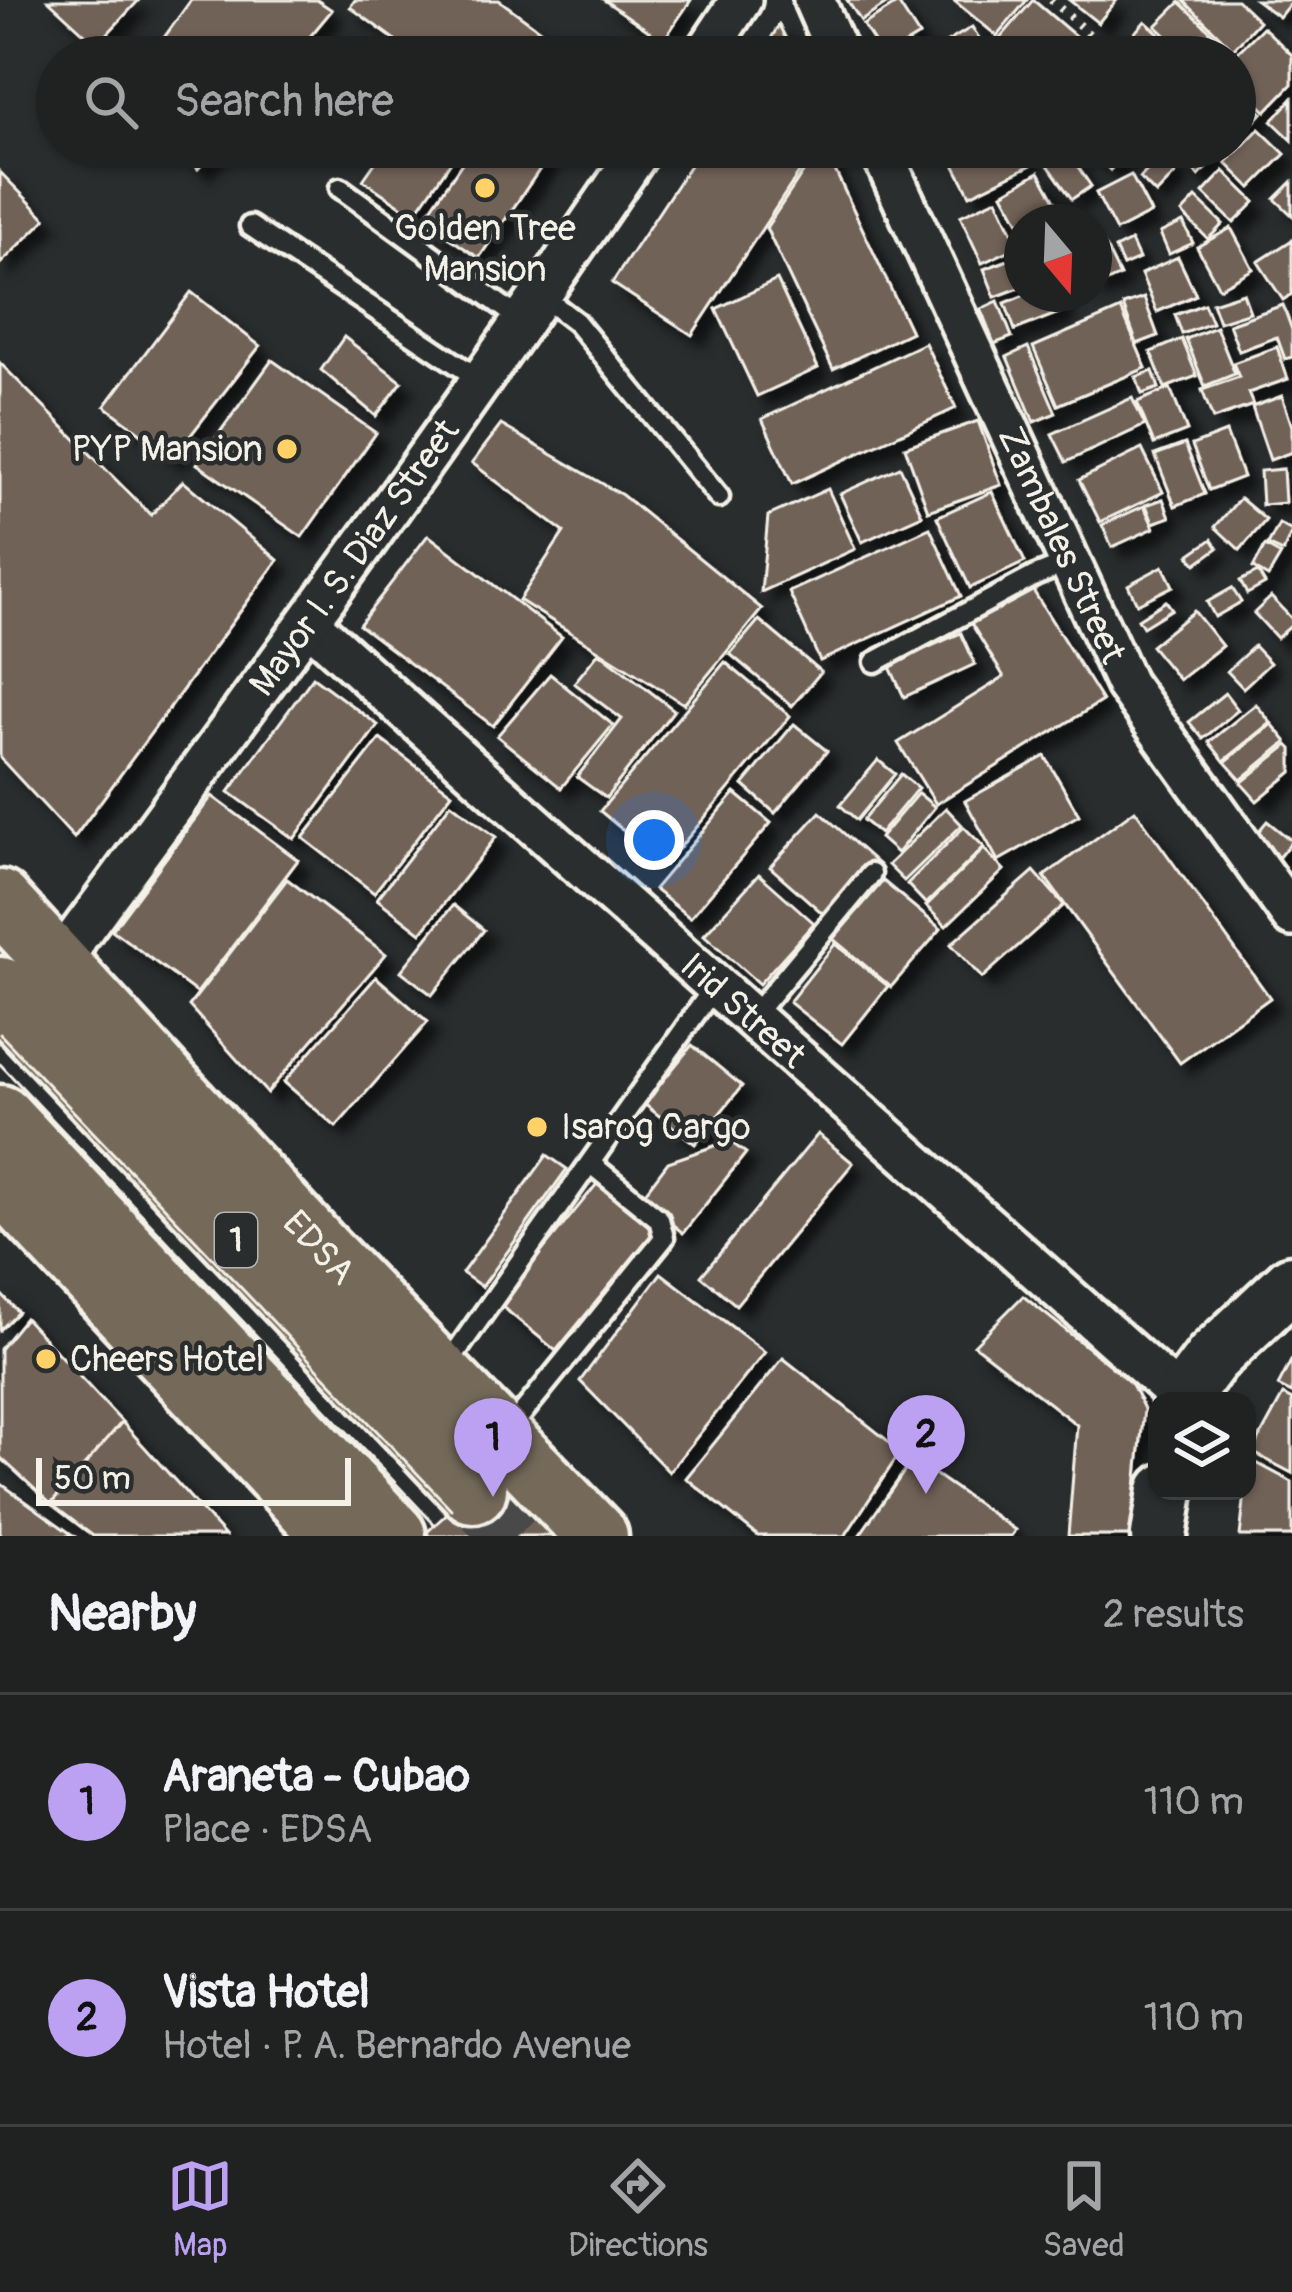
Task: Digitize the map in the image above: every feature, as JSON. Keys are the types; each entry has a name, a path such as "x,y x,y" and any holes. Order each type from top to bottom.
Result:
{"highway":[{"name":"EDSA","path":"0,991 488,1462"},
{"path":"0,1119 392,1536"}],"main road":[{"name":"EDSA","path":"0,901 441,1372 488,1462 597,1536"},
{"path":"0,1180 334,1536"}],"street":[{"path":"717,36 741,0"},
{"path":"814,0 830,36"},
{"name":"Mayor I. S. Diaz Street","path":"61,968 77,937 309,623 629,168"},
{"name":"Zambales Street","path":"889,168 1126,684 1292,916"},
{"name":"Irid Street","path":"309,623 1172,1392"},
{"path":"1187,1392 1212,1358 1292,1283"},
{"path":"1159,1536 1165,1500"}],"lane":[{"path":"340,188 533,309 576,322 719,497"},
{"path":"250,226 482,381"},
{"path":"874,662 1070,562"},
{"path":"753,1016 871,874"},
{"path":"441,1372 715,986"},
{"path":"488,1462 664,1238 659,1219 591,1164"}],"path":[{"path":"1051,0 1089,34"}],"building":[{"path":"48,0 139,0 105,36 87,36"},
{"path":"191,0 317,0 332,10 310,36 165,36"},
{"path":"355,0 499,0 548,36 389,36 350,7"},
{"path":"604,0 691,0 666,36 656,36"},
{"path":"847,0 892,0 861,21"},
{"path":"953,0 1027,0 997,36"},
{"path":"1033,0 1075,36 1002,36"},
{"path":"1069,0 1117,0 1098,23"},
{"path":"1183,0 1237,0 1259,21 1245,36 1220,36"},
{"path":"1256,0 1292,0 1292,1 1279,17"},
{"path":"1180,2 1215,36 1167,36 1156,26"},
{"path":"898,3 919,36 870,36 863,25"},
{"path":"1145,21 1162,36 1132,36"},
{"path":"972,27 978,36 957,36"},
{"path":"1263,27 1292,55 1292,84 1266,111 1256,101 1254,36"},
{"path":"1292,99 1292,140 1272,121"},
{"path":"1259,129 1285,154 1251,188 1231,168 1256,168"},
{"path":"371,168 446,168 414,215 363,180"},
{"name":"Golden Tree Mansion","path":"459,168 540,168 479,258 423,220"},
{"path":"688,168 802,168 692,335 612,283"},
{"path":"806,168 834,168 911,332 833,369 766,228"},
{"path":"956,168 1025,168 970,195"},
{"path":"1050,168 1079,168 1091,186 1072,199"},
{"path":"1150,168 1178,171 1156,194 1140,178"},
{"path":"1224,171 1255,202 1234,223 1203,193"},
{"path":"0,172 46,219 0,264"},
{"path":"1039,172 1057,204 1009,204 1003,193"},
{"path":"1131,175 1151,213 1116,231 1112,204 1102,204 1096,193"},
{"path":"1292,182 1292,215 1275,199"},
{"path":"1196,198 1223,224 1208,239 1182,213"},
{"path":"997,199 1004,214 1004,253 982,263 960,216"},
{"path":"1183,222 1193,243 1169,254 1160,233"},
{"path":"1231,228 1253,269 1219,288 1197,247"},
{"path":"1292,240 1292,294 1283,300 1258,262"},
{"path":"1131,241 1139,259 1123,266 1115,249"},
{"path":"1178,257 1196,295 1157,312 1141,274"},
{"path":"1004,262 1004,294 995,297 984,269"},
{"path":"777,280 818,368 757,396 716,309"},
{"path":"191,292 260,346 173,458 105,406"},
{"path":"1243,293 1250,312 1219,322 1212,303"},
{"path":"1144,298 1158,336 1137,344 1123,305"},
{"path":"998,301 1012,337 994,344 981,309"},
{"path":"1204,304 1212,323 1182,334 1175,315"},
{"path":"1283,305 1292,330 1292,357 1285,359 1277,337 1239,351 1229,324"},
{"path":"1121,309 1146,368 1058,405 1033,347"},
{"path":"1008,312 1061,312 1015,330"},
{"path":"1216,327 1235,374 1205,386 1186,339"},
{"path":"344,337 402,382 376,416 321,370"},
{"path":"1182,339 1197,376 1165,388 1151,352"},
{"path":"925,343 956,408 792,484 762,419"},
{"path":"1028,347 1056,413 1034,422 1007,357"},
{"path":"1277,347 1288,379 1248,393 1253,405 1213,419 1202,390 1239,377 1233,363"},
{"name":"PYP Mansion","path":"272,360 376,433 302,537 197,464"},
{"path":"0,363 151,515 183,481 278,560 74,838 0,758"},
{"path":"1153,371 1159,388 1142,394 1136,377"},
{"path":"1170,388 1187,431 1154,444 1137,402"},
{"path":"1282,396 1292,426 1292,452 1270,460 1252,407"},
{"path":"1132,398 1145,425 1066,462 1052,434"},
{"path":"978,421 1001,485 928,511 905,447"},
{"path":"501,425 622,495 762,609 684,704 519,600 564,532 472,463"},
{"path":"1226,432 1243,477 1209,490 1192,445"},
{"path":"1185,444 1205,494 1175,506 1155,455"},
{"path":"1142,449 1163,492 1100,522 1079,480"},
{"path":"900,467 922,515 862,542 840,494"},
{"path":"1283,469 1285,503 1262,505 1260,471"},
{"path":"828,489 855,549 761,592 768,516"},
{"path":"992,492 1025,562 970,588 937,517"},
{"path":"1240,498 1266,520 1240,550 1215,527"},
{"path":"1163,499 1170,517 1153,523 1146,505"},
{"path":"1144,506 1154,528 1112,547 1102,525"},
{"path":"1279,524 1292,531 1283,552 1268,545"},
{"path":"930,528 961,596 820,661 789,592"},
{"path":"428,535 562,637 493,726 359,625"},
{"path":"1212,539 1218,548 1196,564 1189,555"},
{"path":"1265,546 1281,555 1268,577 1253,568"},
{"path":"1163,566 1173,586 1137,604 1128,585"},
{"path":"1258,572 1265,584 1247,594 1240,581"},
{"path":"1029,584 1102,701 936,804 898,743 1004,677 969,620"},
{"path":"1232,588 1241,602 1215,617 1207,602"},
{"path":"1271,597 1292,619 1292,625 1277,638 1254,613"},
{"path":"1166,601 1172,609 1143,627 1138,619"},
{"path":"1194,611 1222,646 1179,680 1151,646"},
{"path":"759,620 821,672 792,706 730,654"},
{"path":"961,633 975,664 904,697 889,665"},
{"path":"1254,646 1270,663 1243,688 1227,671"},
{"path":"599,652 674,710 606,798 577,777 622,719 574,683"},
{"path":"725,662 790,716 665,865 600,811"},
{"path":"550,674 613,725 561,788 497,736"},
{"path":"313,677 378,725 294,839 229,792"},
{"path":"1225,693 1238,710 1203,739 1189,722"},
{"path":"1256,704 1271,723 1224,761 1209,742"},
{"path":"794,724 827,751 775,813 743,785"},
{"path":"1272,724 1287,742 1241,780 1225,762"},
{"path":"380,739 452,793 374,893 303,838"},
{"path":"1288,745 1292,772 1257,801 1241,783"},
{"path":"1045,756 1079,815 998,861 965,801"},
{"path":"878,760 895,774 857,820 840,805"},
{"path":"901,774 918,788 880,834 863,820"},
{"path":"735,793 771,823 690,918 654,889"},
{"path":"918,793 935,807 897,853 880,838"},
{"path":"212,796 298,860 197,993 112,930"},
{"path":"451,803 496,837 421,933 377,899"},
{"path":"946,808 962,825 904,881 888,865"},
{"path":"1135,810 1270,998 1180,1063 1044,876"},
{"path":"820,812 878,864 829,919 770,867"},
{"path":"1267,821 1292,841 1273,864 1248,844"},
{"path":"964,827 984,847 926,904 907,884"},
{"path":"984,849 1004,870 946,926 926,906"},
{"path":"1034,871 1064,905 982,978 951,944"},
{"path":"759,874 814,923 759,984 704,935"},
{"path":"287,879 386,954 267,1093 189,1006"},
{"path":"883,881 941,929 891,987 833,939"},
{"path":"453,905 484,930 432,995 401,971"},
{"path":"835,944 888,986 842,1044 789,1002"},
{"path":"376,977 428,1022 336,1127 284,1082"},
{"path":"692,1045 742,1086 695,1144 644,1104"},
{"path":"818,1134 853,1163 736,1305 701,1276"},
{"path":"729,1141 746,1153 683,1233 640,1199 668,1162"},
{"path":"547,1155 567,1169 482,1287 462,1273"},
{"path":"600,1180 658,1227 556,1351 499,1304"},
{"path":"661,1273 765,1352 669,1472 580,1381"},
{"path":"0,1293 18,1312 0,1330"},
{"path":"1023,1296 1131,1382 1144,1409 1131,1536 1068,1536 1077,1425 974,1345"},
{"path":"25,1318 122,1422 51,1504 0,1457 0,1349"},
{"path":"783,1358 901,1451 845,1536 758,1536 686,1478"},
{"path":"1292,1359 1292,1393 1278,1386"},
{"path":"1283,1395 1292,1400 1292,1473 1256,1454 1256,1445"},
{"path":"122,1422 225,1536 93,1536 51,1504"},
{"path":"913,1459 1015,1530 1011,1536 859,1536"},
{"path":"1256,1463 1292,1482 1292,1536 1240,1536 1244,1500 1256,1500"},
{"path":"495,1469 559,1536 423,1536 473,1489"},
{"path":"0,1483 74,1536 0,1536"}],"tunnel":[{"path":"473,1489 517,1536"}],"tram line":[{"path":"0,1034 451,1509"},
{"path":"0,1064 435,1525"}],"place":[{"name":"Golden Tree Mansion","path":"485,188"},
{"name":"PYP Mansion","path":"287,449"},
{"name":"Isarog Cargo","path":"537,1127"},
{"name":"Cheers Hotel","path":"46,1359"},
{"name":"Vista Hotel","path":"926,1494"},
{"name":"Araneta - Cubao","path":"493,1497"}]}
